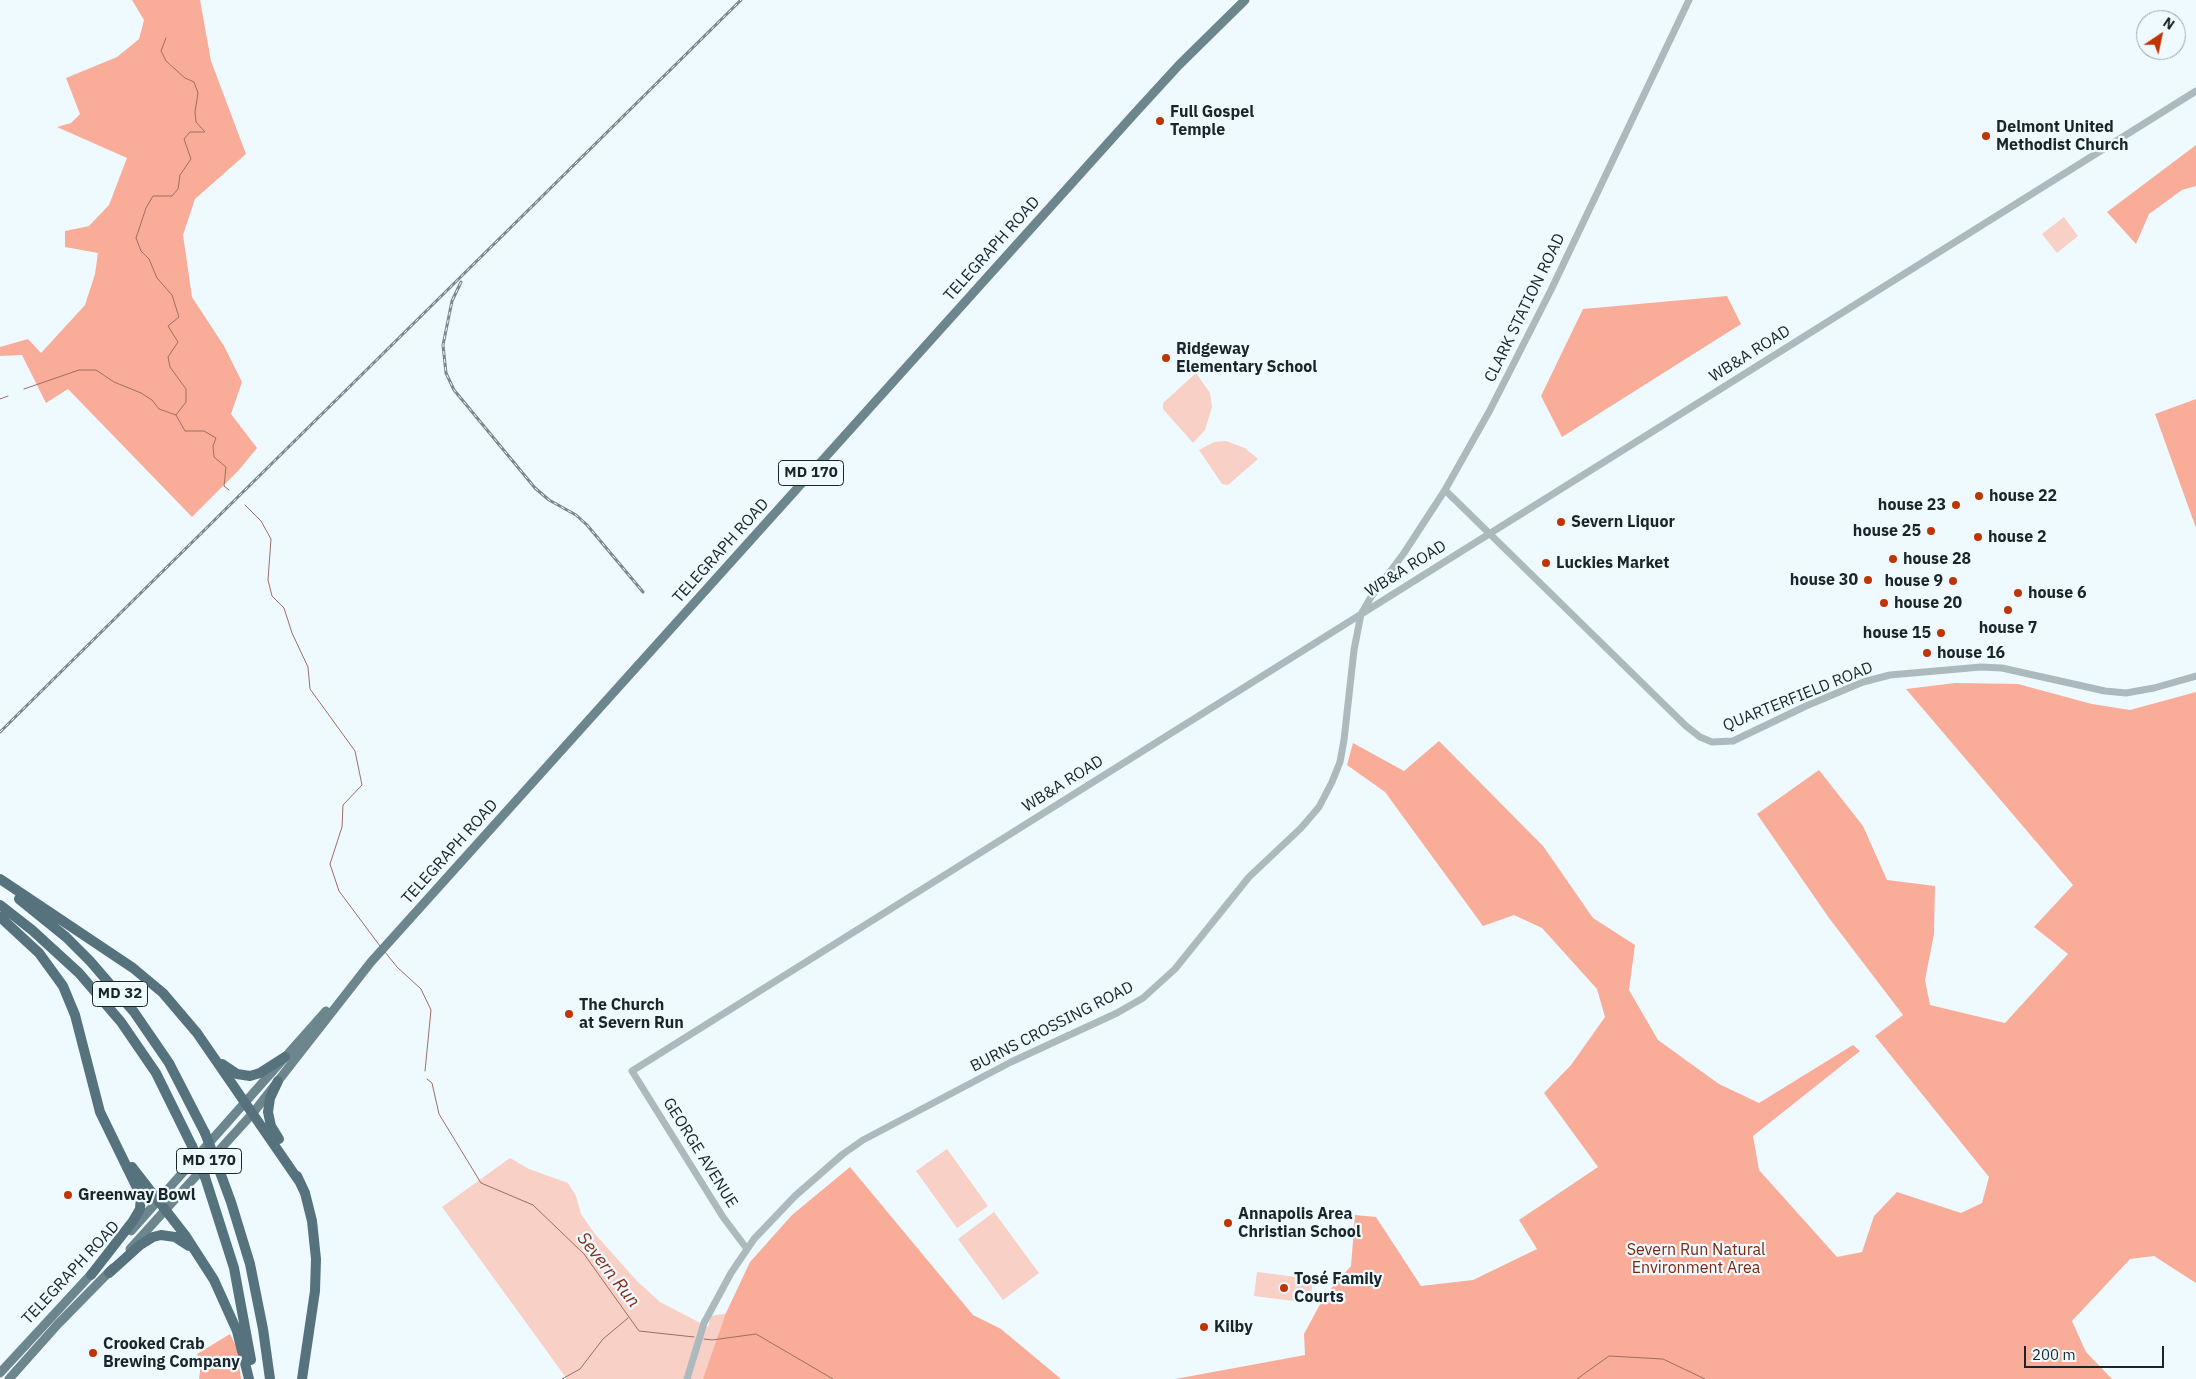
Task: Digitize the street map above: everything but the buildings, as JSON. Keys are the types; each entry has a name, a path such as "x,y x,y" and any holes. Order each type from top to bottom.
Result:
{"highway":[{"path":"0,879 133,968 153,984 187,1020 300,1181"},
{"name":"MD 32","path":"0,885 66,937 112,984 169,1063 205,1133 232,1202 250,1264 264,1329 270,1379"},
{"name":"MD 32","path":"0,905 44,940 79,973 121,1022 156,1072 192,1146 205,1178 234,1268 247,1331 254,1379"},
{"path":"0,917 39,953 63,986 75,1015 100,1112 140,1190 141,1202 134,1222 91,1275"},
{"path":"210,1052 231,1071 244,1076 260,1072 285,1057"},
{"path":"278,1081 268,1105 268,1118 300,1181 312,1221 316,1259 315,1291 302,1379"},
{"path":"115,1144 159,1199 203,1262 231,1315 243,1352 249,1379"},
{"path":"109,1273 147,1240 162,1235 181,1240 203,1262"}],"main road":[{"name":"TELEGRAPH ROAD","path":"0,1373 246,1103 313,1024 345,993 1135,113 1179,65 1245,0"},
{"name":"TELEGRAPH ROAD","path":"9,1379 58,1324 109,1273 253,1113 304,1050 345,993"}],"street":[{"name":"CLARK STATION ROAD","path":"1361,614 1371,597 1404,554 1445,490 1496,398 1551,290 1689,0"},
{"name":"WB&A ROAD","path":"632,1071 2196,91"},
{"name":"QUARTERFIELD ROAD","path":"1445,490 1686,726 1697,736 1712,742 1733,741 1806,706 1863,682 1890,675 1981,667 2002,668 2105,691 2126,693 2154,688 2196,676"},
{"name":"BURNS CROSSING ROAD","path":"687,1379 707,1318 746,1249 764,1227 789,1202 858,1144 1011,1062 1117,1013 1143,998 1175,969 1249,877 1307,821 1328,791 1337,772 1342,752 1355,643 1361,614"},
{"name":"GEORGE AVENUE","path":"632,1071 730,1227 746,1249"}],"shaded area":[{"path":"2064,217 2078,236 2057,253 2042,234"},
{"path":"1196,373 1210,393 1212,407 1205,430 1193,443 1163,409 1163,403"},
{"path":"1226,441 1245,448 1258,459 1228,485 1222,484 1199,450 1214,442"},
{"path":"947,1149 988,1206 957,1228 916,1171"},
{"path":"510,1158 529,1169 568,1183 576,1196 581,1214 595,1234 637,1281 660,1302 708,1327 711,1316 787,1303 996,1379 567,1379 442,1207"},
{"path":"994,1212 1039,1273 1003,1300 958,1239"},
{"name":"Tosé Family Courts","path":"1257,1272 1313,1279 1310,1303 1254,1296"}],"green space":[{"path":"132,0 200,0 211,61 246,154 195,199 183,235 192,297 224,346 242,382 231,414 257,448 239,470 192,517 68,389 46,403 22,355 0,356 0,347 28,339 41,353 85,305 95,274 98,253 65,247 65,231 89,226 109,205 127,158 57,127 71,123 80,114 66,78 117,57 139,39 144,20"},
{"path":"2196,145 2196,186 2182,190 2149,214 2136,244 2107,212"},
{"path":"1727,296 1741,324 1562,437 1541,396 1583,309"},
{"path":"2196,399 2196,528 2155,414"},
{"name":"Severn Run Natural Environment Area","path":"1955,683 2018,684 2092,704 2130,710 2196,692 2196,1283 2154,1256 2130,1259 2072,1321 2086,1352 2112,1379 1175,1379 1305,1355 1304,1334 1325,1295 1351,1266 1355,1215 1376,1217 1421,1286 1473,1280 1537,1249 1519,1220 1598,1167 1544,1093 1571,1065 1605,1017 1597,989 1542,928 1514,915 1483,926 1385,792 1347,765 1353,743 1404,771 1439,741 1543,846 1593,918 1635,945 1629,990 1658,1040 1719,1084 1759,1103 1853,1045 1860,1051 1753,1136 1759,1170 1837,1257 1862,1252 1874,1216 1897,1192 1961,1213 1982,1203 1989,1177 1875,1036 1903,1015 1829,918 1757,814 1819,770 1863,826 1887,880 1935,886 1934,934 1925,980 1930,1005 2005,1023 2068,954 2034,927 2073,885 1906,689"},
{"path":"850,1167 973,1315 1001,1329 1061,1379 703,1379 726,1313 750,1262 792,1215"},
{"path":"230,1334 237,1348 241,1379 199,1379 201,1363 197,1354"}],"waterway":[{"path":"166,38 161,51 166,61 185,78 194,82 198,93 195,112 196,122 205,132 190,132 184,139 191,159 180,175 178,189 172,196 153,196 146,208 136,238 141,251 149,259 157,278 172,295 179,317 168,326 178,342 168,357 170,367 186,389 186,402 176,415"},
{"path":"24,389 79,370 96,370 114,382 141,393 152,400 159,409 176,415 185,431 204,431 216,438 213,446 214,457 226,467 224,486 229,490"},
{"path":"0,399 8,396"},
{"path":"245,505 261,521 271,539 268,580 272,596 284,608 292,633 308,667 310,689 355,751 362,785 343,805 342,827 330,864 339,891 380,946"},
{"path":"385,952 397,967 421,989 431,1010 425,1071"},
{"name":"Severn Run","path":"427,1079 432,1083 439,1114 481,1183 533,1205 584,1254 639,1331 694,1337"},
{"path":"562,1379 580,1369 603,1339 628,1318"},
{"name":"Severn Run","path":"704,1339 712,1340 756,1334 833,1379"},
{"name":"Severn Run","path":"1577,1379 1609,1356 1663,1359 1705,1379"}],"railway":[{"path":"0,732 741,0"},
{"path":"461,282 452,301 443,345 446,373 454,390 535,488 549,500 576,515 587,525 643,592"}],"place":[{"name":"Full Gospel Temple","path":"1160,121"},
{"name":"Delmont United Methodist Church","path":"1986,136"},
{"name":"Ridgeway Elementary School","path":"1166,358"},
{"name":"house 22","path":"1979,496"},
{"name":"house 23","path":"1956,505"},
{"name":"Severn Liquor","path":"1561,522"},
{"name":"house 25","path":"1931,531"},
{"name":"house 2","path":"1978,537"},
{"name":"house 28","path":"1893,559"},
{"name":"Luckies Market","path":"1546,563"},
{"name":"house 30","path":"1868,580"},
{"name":"house 9","path":"1953,581"},
{"name":"house 6","path":"2018,593"},
{"name":"house 20","path":"1884,603"},
{"name":"house 7","path":"2008,610"},
{"name":"house 15","path":"1941,633"},
{"name":"house 16","path":"1927,653"},
{"name":"The Church at Severn Run","path":"569,1014"},
{"name":"Greenway Bowl","path":"68,1195"},
{"name":"Annapolis Area Christian School","path":"1228,1223"},
{"name":"Tosé Family Courts","path":"1284,1288"},
{"name":"Kilby","path":"1204,1327"},
{"name":"Crooked Crab Brewing Company","path":"93,1353"}]}
